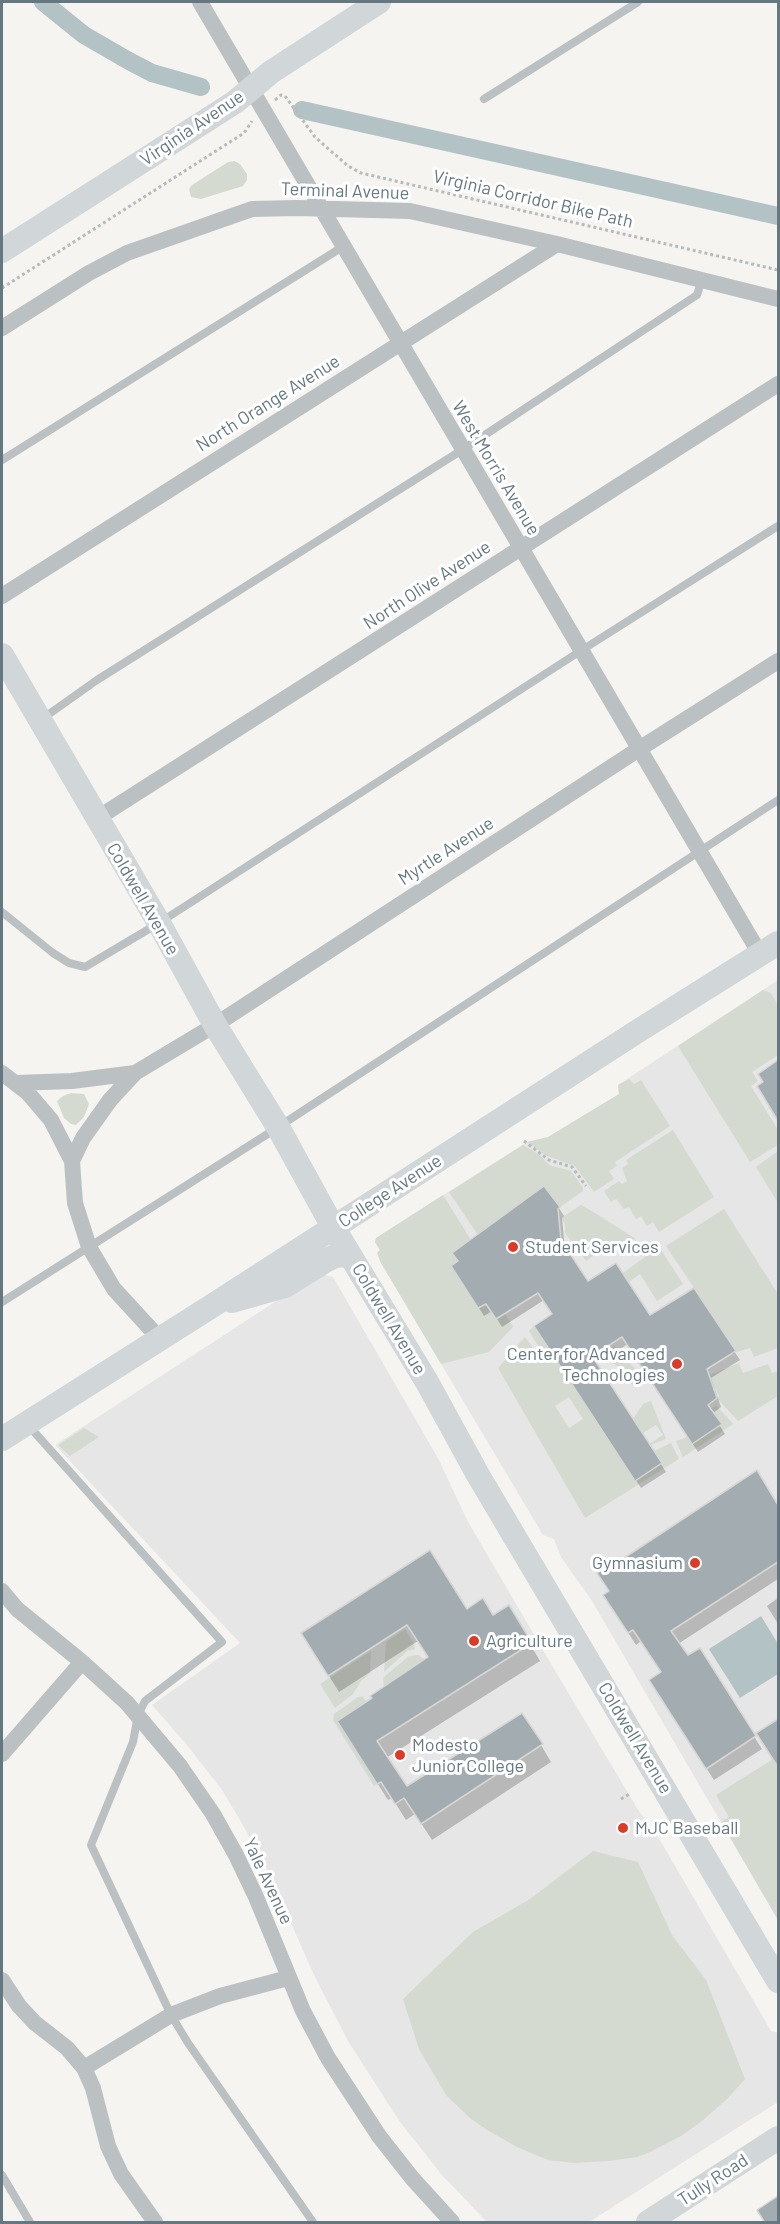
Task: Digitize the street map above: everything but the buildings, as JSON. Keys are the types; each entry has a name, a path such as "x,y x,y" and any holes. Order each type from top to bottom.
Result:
{"street":[{"name":"West Morris Avenue","path":"200,2 323,208 462,450 582,650 698,851 769,949"},
{"name":"Virginia Avenue","path":"2,251 225,108 271,72 379,2"},
{"name":"Terminal Avenue","path":"2,328 89,273 127,253 252,209 323,208 410,211 557,244 778,299"},
{"name":"North Orange Avenue","path":"2,596 557,244"},
{"name":"North Olive Avenue","path":"96,819 778,384"},
{"name":"Coldwell Avenue","path":"2,655 159,923 215,1025 278,1127 333,1227 427,1382 478,1475 778,1981"},
{"name":"Myrtle Avenue","path":"72,1161 83,1138 103,1110 135,1073 215,1025 778,661"},
{"name":"College Avenue","path":"2,1439 769,949"},
{"path":"2,1073 39,1104 51,1120 72,1161 75,1203 88,1247 114,1289 159,1338"},
{"name":"Myrtle Avenue","path":"16,1083 72,1081 135,1073"},
{"path":"215,1304 285,1286 335,1256 350,1255"},
{"name":"Yale Avenue","path":"2,1591 23,1614 82,1662 138,1715 180,1766 225,1834 256,1897 288,1977 323,2049 379,2136 452,2223"},
{"path":"2,1754 82,1662"},
{"path":"84,2068 171,2015 220,1996 288,1977"},
{"path":"2,1980 19,2006 35,2024 67,2048 84,2068 93,2088 108,2146 121,2174 155,2223"},
{"name":"Tully Road","path":"648,2223 778,2138"}],"lane":[{"path":"484,99 638,2"},
{"path":"2,460 344,245"},
{"path":"40,720 97,680 462,450 697,295 702,279"},
{"path":"2,912 61,958 69,963 85,967 159,923 778,526"},
{"path":"2,1298 88,1247 278,1127 778,800"},
{"path":"26,1423 222,1642 145,1701 138,1715 133,1742 91,1845 171,2015 313,2223"},
{"path":"2,2175 30,2223"}],"path":[{"name":"Virginia Corridor Bike Path","path":"278,98 285,96 315,137 348,166 361,173 778,270"},
{"path":"2,288 244,134 249,129 250,123"},
{"path":"524,1141 549,1160 572,1167 586,1186"},
{"path":"733,1353 737,1359"},
{"path":"621,1799 631,1793"}],"shaded area":[{"path":"234,161 240,164 247,174 247,180 243,186 201,199 191,197 189,189 192,185 228,162"},
{"path":"778,980 778,1920 592,1601 561,1557 554,1539 543,1535 381,1263 377,1253 380,1250 375,1242 376,1238 527,1142 548,1137 619,1094 618,1085"},
{"path":"763,990 771,993 778,1005 778,1055 752,1072 758,1081 751,1086 778,1130 778,1145 750,1162 678,1046"},
{"path":"629,1079 634,1084 641,1080 670,1126 615,1162 617,1166 609,1171 614,1179 594,1192 575,1166 547,1156 527,1142 548,1137 619,1094 618,1085"},
{"path":"71,1093 84,1094 89,1104 84,1117 76,1125 64,1118 57,1101"},
{"path":"673,1130 714,1197 659,1232 653,1222 647,1226 641,1216 636,1219 629,1207 624,1209 616,1199 611,1202 604,1191 619,1181 622,1184 627,1181 622,1168 628,1164 626,1160"},
{"path":"523,1145 540,1155 549,1165 571,1171 583,1191 560,1207 544,1186 478,1235 449,1192"},
{"path":"778,1151 778,1203 756,1167"},
{"path":"443,1195 471,1240 458,1261 451,1266 478,1308 486,1304 496,1319 505,1314 513,1327 489,1352 441,1364 381,1263 377,1253 380,1250 375,1242 376,1238"},
{"path":"581,1205 636,1239 608,1245 586,1261 565,1233 565,1224 561,1218"},
{"path":"724,1209 778,1294 778,1348 754,1357 750,1348 737,1352 666,1246"},
{"path":"659,1247 683,1284 657,1301 640,1274 629,1282 623,1273"},
{"name":"Modesto Junior College","path":"321,1272 333,1277 439,1460 467,1520 554,1669 637,1808 661,1842 771,2031 778,2033 778,2102 589,2222 487,2222 442,2175 400,2122 348,2041 314,1975 267,1869 240,1820 222,1790 152,1705 240,1643 55,1445"},
{"path":"534,1326 635,1480 662,1463 654,1451 671,1443 679,1459 585,1518 498,1368 525,1337 536,1352 540,1349 529,1331","holes":["569,1397 583,1419 569,1428 555,1406"]},
{"path":"614,1346 630,1357 627,1362 635,1368 633,1372 641,1377 634,1386 619,1375 619,1367 605,1358"},
{"path":"739,1363 743,1373 768,1364 772,1373 778,1371 778,1396 738,1421 717,1398 719,1396 714,1387 705,1377"},
{"path":"651,1401 666,1439 651,1445 649,1444 663,1435 656,1425 643,1433 633,1419 643,1404"},
{"path":"716,1405 733,1424 683,1457 676,1441 687,1437 692,1444 721,1425 711,1409"},
{"path":"84,1428 99,1437 70,1456 58,1445"},
{"path":"761,1616 778,1644 778,1674 740,1698 709,1649"},
{"path":"405,1629 415,1649 407,1651 384,1672 386,1642"},
{"path":"371,1651 370,1673 361,1681 353,1694 335,1708 320,1684"},
{"path":"418,1655 424,1659 384,1687 383,1678 385,1676 409,1656"},
{"path":"363,1696 366,1702 337,1721 377,1784 374,1786 333,1720 334,1714"},
{"path":"778,1756 778,1920 721,1822 729,1817 716,1795"},
{"path":"593,1851 638,1862 672,1935 706,1980 745,2079 702,2121 681,2136 650,2152 637,2157 574,2163 548,2160 517,2147 470,2118 446,2095 419,2049 403,1999 473,1932 530,1899"}],"waterway":[{"path":"43,2 84,35 129,61 152,73 201,87"},
{"path":"302,110 778,216"}],"place":[{"name":"Student Services","path":"513,1247"},
{"name":"Center for Advanced Technologies","path":"677,1364"},
{"name":"Gymnasium","path":"695,1563"},
{"name":"Agriculture","path":"474,1641"},
{"name":"Modesto Junior College","path":"400,1755"},
{"name":"MJC Baseball","path":"623,1828"}]}
